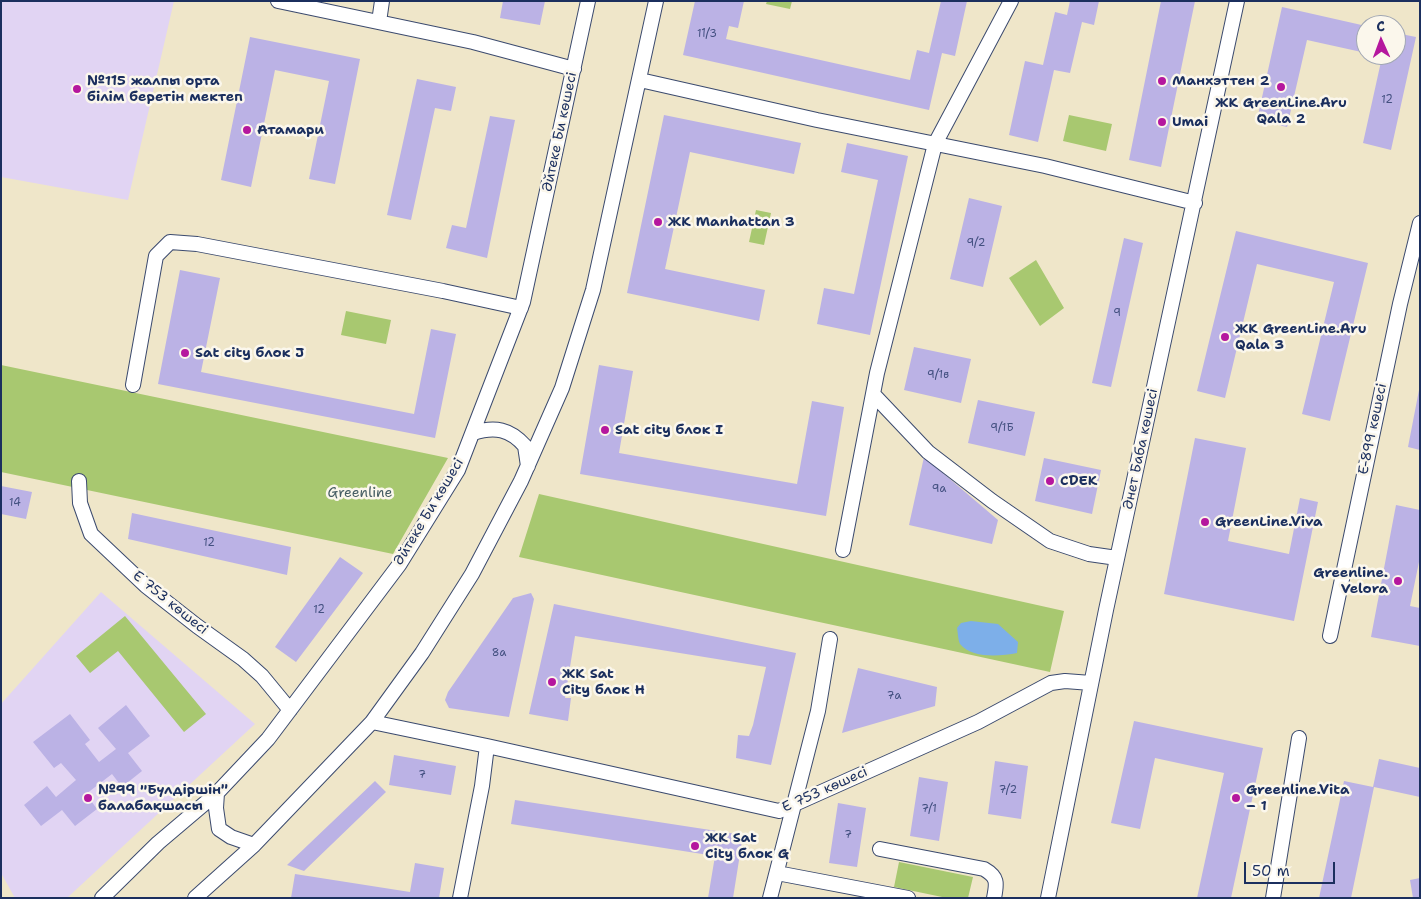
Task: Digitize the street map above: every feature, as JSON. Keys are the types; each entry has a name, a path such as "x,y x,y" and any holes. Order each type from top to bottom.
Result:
{"street":[{"path":"278,1 521,53 574,68"},
{"path":"378,22 382,1"},
{"name":"Әйтеке Би көшесі","path":"102,898 158,843 217,793 268,739 399,565 458,470 521,308 588,1"},
{"path":"195,898 254,845 372,722 422,653 472,574 528,467 562,388 593,290 656,1"},
{"path":"843,550 873,394 935,144 1011,1"},
{"name":"Әнет Баба көшесі","path":"1048,898 1117,558 1237,1"},
{"path":"640,80 817,120 1044,166 1195,203"},
{"name":"Е-899 көшесі","path":"1330,636 1400,304 1420,223"},
{"path":"133,386 156,256 170,242 206,246 443,290 521,308"},
{"path":"873,394 928,452 992,501 1050,541 1089,554 1117,558"},
{"path":"473,432 499,429 508,431 526,446 528,467"},
{"name":"Е 753 көшесі","path":"79,481 80,503 91,534 146,586 243,659 262,676 290,710"},
{"path":"770,898 796,805 818,711 830,639"},
{"name":"Е 753 көшесі","path":"372,722 779,811 978,722 1051,683 1064,681 1091,683"},
{"path":"1272,898 1299,738"},
{"path":"460,898 482,786 487,746"},
{"path":"217,793 216,808 219,829 231,837 254,845"},
{"path":"880,849 984,869 994,874 997,882 994,898"},
{"path":"777,873 908,898"}],"shaded area":[{"name":"№115 жалпы орта білім беретін мектеп","path":"1,1 174,1 128,200 1,177"},
{"name":"№99 \"Бүлдіршін\" балабақшасы","path":"101,592 255,724 67,898 15,898 1,873 1,704"}],"green space":[{"path":"767,1 792,1 790,9 766,4"},
{"path":"1069,115 1112,124 1106,151 1063,141"},
{"path":"756,210 771,213 764,245 749,242"},
{"path":"1036,260 1064,308 1040,326 1009,278"},
{"path":"346,311 391,320 386,344 341,335"},
{"name":"Greenline","path":"1,365 448,458 393,554 1,472"},
{"path":"539,494 1064,611 1050,672 519,557"},
{"path":"125,616 206,714 184,732 118,651 90,673 76,656"},
{"path":"899,862 973,877 968,898 947,898 894,887"}],"water":[{"path":"971,621 998,624 1018,642 1017,653 987,655 965,649 959,642 957,628 961,623"}],"building":[{"path":"503,1 545,1 540,25 500,18"},
{"path":"695,1 744,1 738,28 729,26 726,39 910,80 917,50 929,53 941,1 967,1 955,56 942,53 929,110 683,55"},
{"path":"1070,1 1099,1 1094,25 1082,22 1070,73 1054,70 1038,142 1009,135 1025,61 1043,65 1055,12 1067,15"},
{"name":"Манхэттен 2","path":"1161,1 1195,1 1161,167 1129,160"},
{"name":"ЖК GreenLine.Aru Qala 2","path":"1282,7 1356,24 1356,51 1307,40 1287,127 1257,120"},
{"name":"ЖК GreenLine.Aru Qala 2","path":"1406,35 1416,37 1391,150 1363,143 1380,65 1406,65"},
{"name":"Атамари","path":"250,37 360,59 335,184 309,179 329,81 275,70 251,187 221,180"},
{"path":"417,79 456,87 451,111 435,108 411,220 387,215"},
{"name":"ЖК Manhattan 3","path":"664,115 801,143 794,174 690,152 665,269 765,290 759,321 627,293"},
{"path":"490,116 515,120 487,258 446,248 452,225 466,228"},
{"path":"847,143 908,156 870,335 817,324 824,288 854,294 878,180 841,172"},
{"path":"969,198 1002,206 983,287 950,279"},
{"name":"ЖК GreenLine.Aru Qala 3","path":"1236,231 1368,263 1330,421 1302,414 1334,282 1257,264 1225,398 1197,391"},
{"path":"1124,238 1143,243 1111,387 1092,383"},
{"name":"Sat city блок J","path":"180,270 220,278 201,372 414,414 431,329 456,334 435,438 158,384"},
{"path":"914,347 971,359 961,403 904,390"},
{"name":"Sat city блок I","path":"599,365 633,371 619,453 797,484 812,401 844,407 826,516 580,474"},
{"path":"1420,390 1420,450 1408,447"},
{"path":"978,400 1035,412 1025,456 968,443"},
{"name":"GreenLine.Viva","path":"1195,438 1246,448 1228,541 1289,554 1300,498 1318,502 1294,621 1164,594"},
{"path":"924,457 998,520 992,544 909,525"},
{"path":"1044,458 1101,470 1092,514 1035,501"},
{"path":"1,486 32,492 26,519 1,514"},
{"name":"Greenline. Velora","path":"1396,505 1420,510 1420,557 1410,606 1420,608 1420,646 1371,637"},
{"path":"132,513 291,547 287,575 128,539"},
{"path":"340,557 363,573 296,662 275,647"},
{"path":"531,593 534,599 509,717 449,708 445,700 448,692 513,598"},
{"name":"ЖК Sat City блок H","path":"554,604 796,653 771,765 736,758 738,735 749,736 753,725 766,667 575,636 565,698 571,698 568,721 529,714"},
{"path":"858,668 937,687 935,706 842,733"},
{"path":"126,705 150,736 128,753 142,771 122,787 112,774 86,794 97,809 75,826 62,810 41,826 24,805 47,786 56,797 76,780 61,763 54,768 33,742 70,714 90,740 85,744 99,762 116,749 98,728"},
{"name":"Greenline.Vita – 1","path":"1134,721 1263,748 1231,898 1197,898 1224,773 1155,758 1140,829 1111,823"},
{"path":"394,755 456,766 451,795 389,785"},
{"path":"1379,759 1420,768 1420,797 1374,787 1351,898 1319,898 1344,781 1373,787"},
{"path":"995,761 1028,766 1021,819 988,814"},
{"path":"919,777 948,782 939,841 910,836"},
{"path":"375,781 386,792 304,871 287,865"},
{"name":"ЖК Sat City блок G","path":"515,800 743,835 733,898 708,898 715,856 511,824"},
{"path":"838,803 866,808 857,867 829,863"},
{"path":"415,863 444,868 439,898 291,898 295,874 410,892"},
{"path":"1420,878 1420,898 1413,898 1410,880"}],"place":[{"name":"Манхэттен 2","path":"1162,81"},
{"name":"ЖК GreenLine.Aru Qala 2","path":"1281,87"},
{"name":"№115 жалпы орта білім беретін мектеп","path":"77,89"},
{"name":"Umai","path":"1162,122"},
{"name":"Атамари","path":"247,130"},
{"name":"ЖК Manhattan 3","path":"658,222"},
{"name":"ЖК GreenLine.Aru Qala 3","path":"1225,337"},
{"name":"Sat city блок J","path":"185,353"},
{"name":"Sat city блок I","path":"605,430"},
{"name":"CDEK","path":"1050,481"},
{"name":"GreenLine.Viva","path":"1205,522"},
{"name":"Greenline. Velora","path":"1398,581"},
{"name":"ЖК Sat City блок H","path":"552,682"},
{"name":"№99 \"Бүлдіршін\" балабақшасы","path":"88,798"},
{"name":"Greenline.Vita – 1","path":"1236,798"},
{"name":"ЖК Sat City блок G","path":"695,846"}]}
